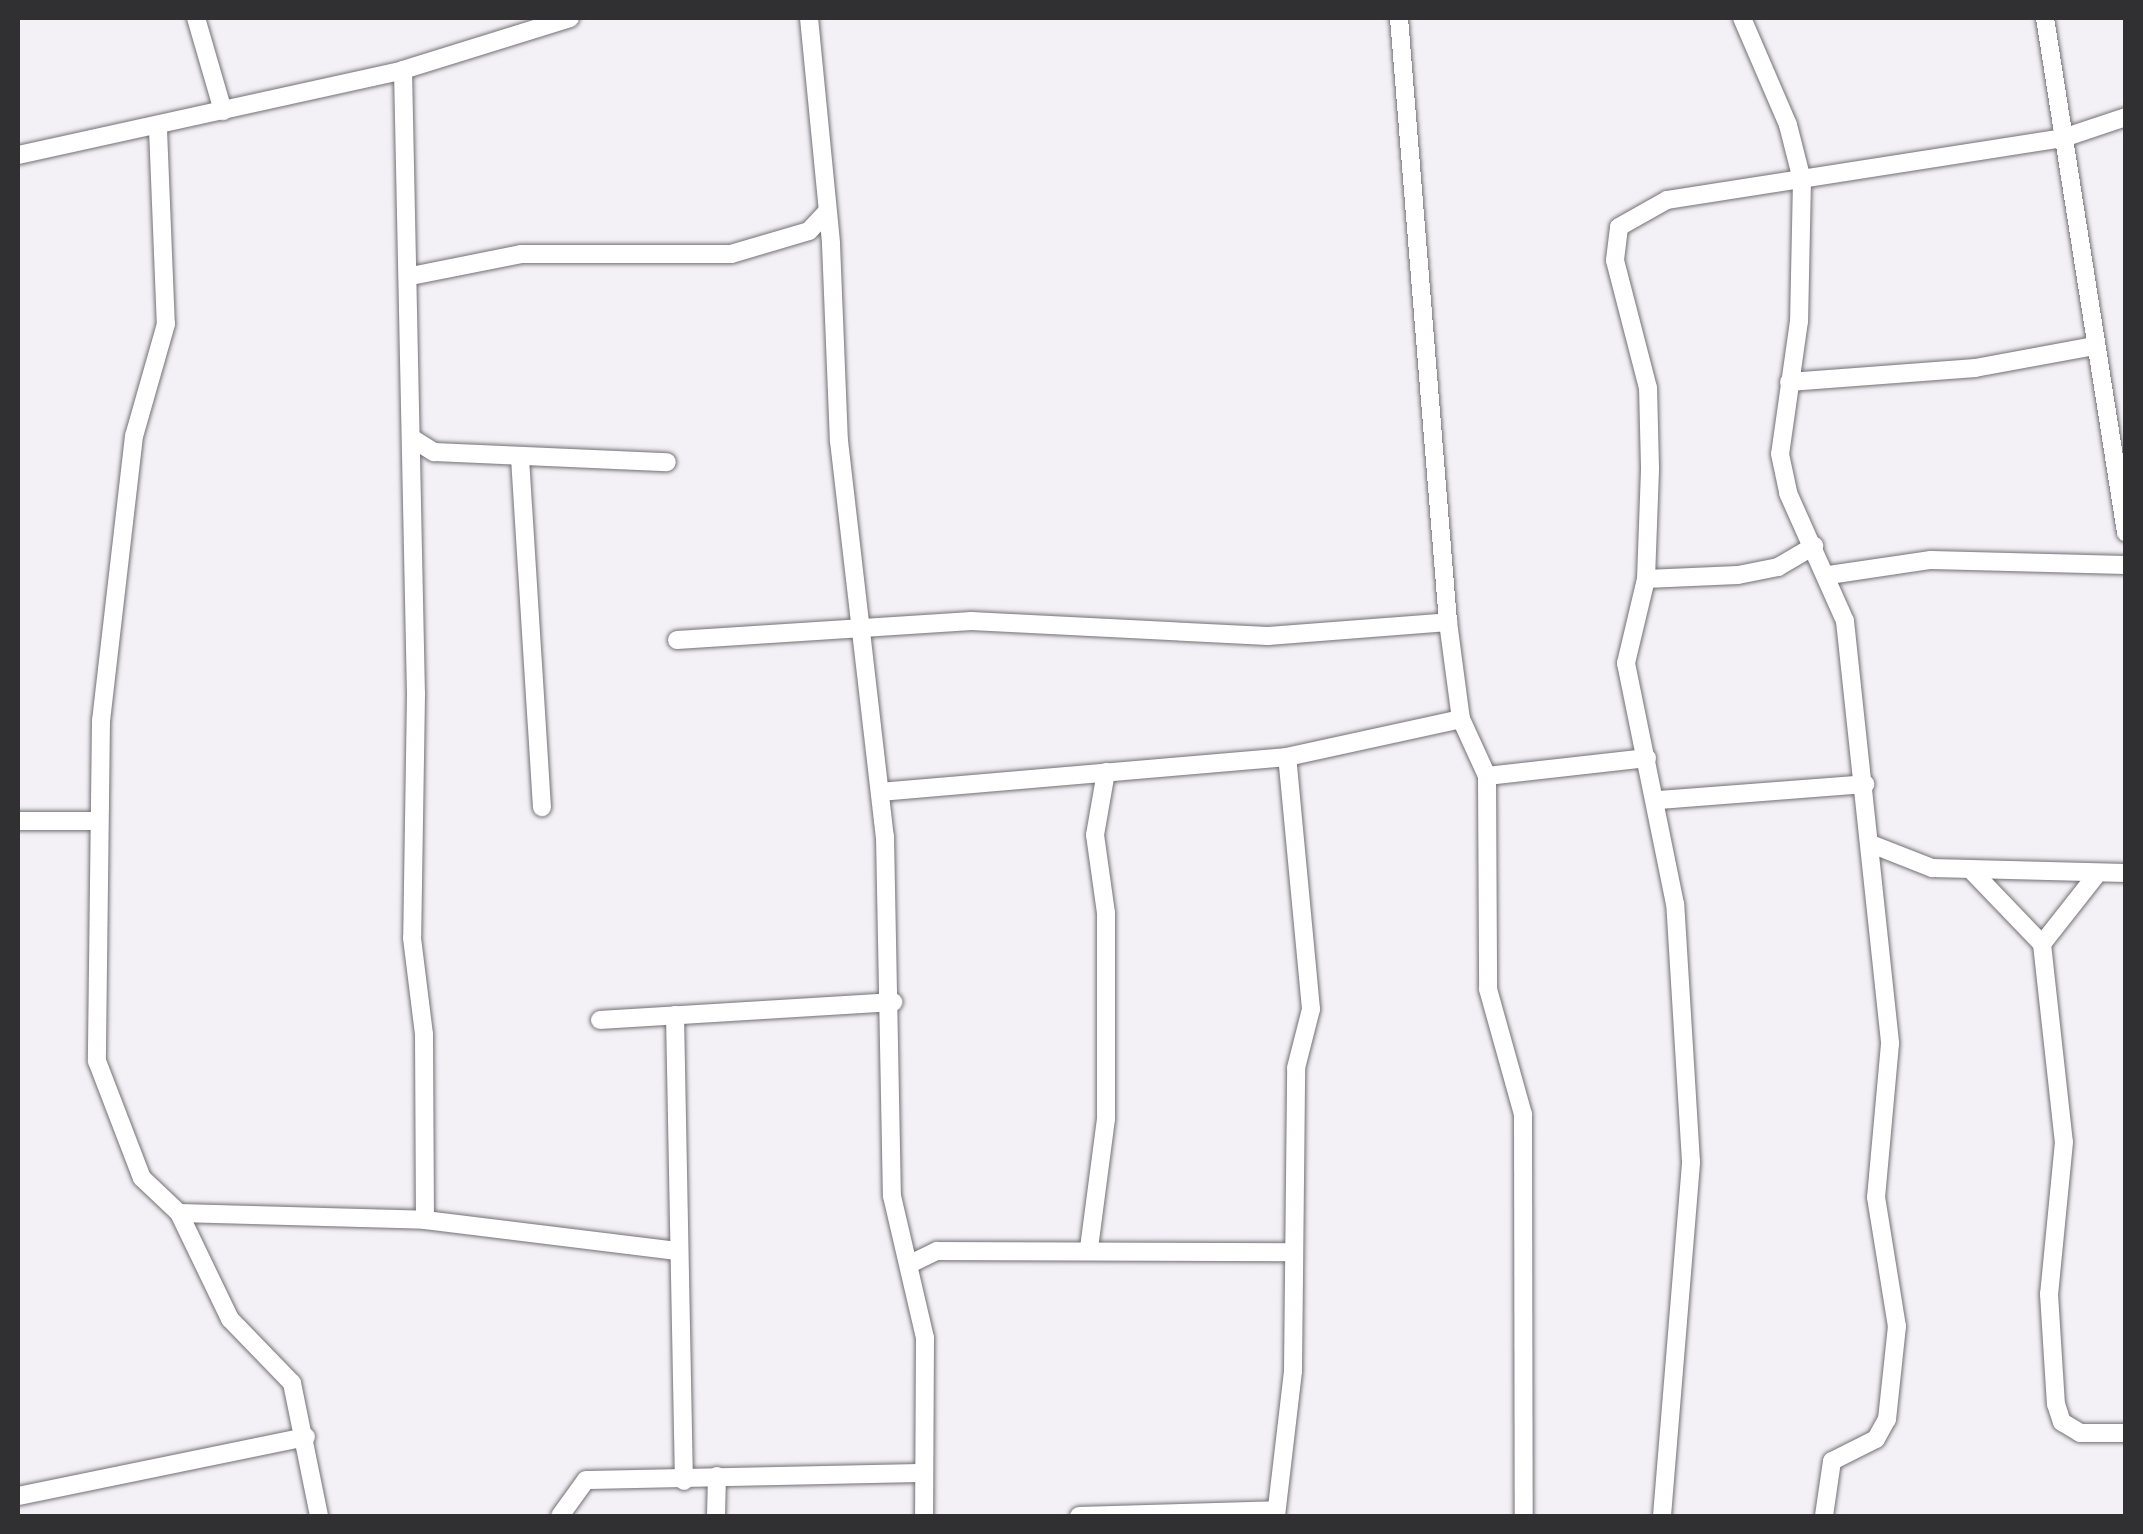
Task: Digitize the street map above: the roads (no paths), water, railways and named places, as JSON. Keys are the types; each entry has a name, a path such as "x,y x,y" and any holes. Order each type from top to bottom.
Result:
{"street":[{"path":"196,18 223,112"},
{"path":"18,156 158,129 402,70 570,18"},
{"path":"809,18 826,213 839,440 866,629 880,792 893,1002 892,1196 912,1263 925,1338 924,1516"},
{"path":"1399,18 1448,622 1460,719 1488,776 1488,989 1524,1114 1524,1516"},
{"path":"1742,18 1788,125 1802,180 1805,240 1780,454 1788,493 1830,575 1844,622 1866,784 1890,1044 1876,1227 1898,1326 1887,1418 1876,1439 1832,1461 1824,1516"},
{"path":"2045,18 2126,533"},
{"path":"402,70 413,438 412,938 426,1061 425,1220"},
{"path":"1662,1516 1691,1162 1675,904 1659,800 1626,663 1646,579 1648,388 1616,260 1619,227 1666,200 2064,138 2126,118"},
{"path":"158,129 169,264 166,324 126,486 98,821 95,1024 103,1092 142,1178 178,1213 230,1319 292,1383 319,1516"},
{"path":"410,276 521,254 731,254 809,231 826,213"},
{"path":"1789,382 1975,368 2095,346"},
{"path":"413,438 434,452 667,462"},
{"path":"520,458 542,807"},
{"path":"1646,579 1738,576 1778,567 1814,546"},
{"path":"1830,575 1931,560 2126,566"},
{"path":"677,640 1042,620 1268,636 1448,622"},
{"path":"880,792 1287,757 1460,719"},
{"path":"1079,1516 1276,1513 1290,1418 1292,1252 1300,1187 1296,1068 1311,1009 1287,757"},
{"path":"1488,776 1647,758"},
{"path":"1088,1248 1106,1119 1106,913 1095,835 1106,772"},
{"path":"1659,800 1866,784"},
{"path":"18,822 98,821"},
{"path":"1871,844 1932,868 2126,872"},
{"path":"1972,870 2042,944 2064,1142 2049,1294 2056,1404 2062,1422 2080,1432 2126,1433"},
{"path":"2042,944 2097,874"},
{"path":"600,1020 893,1002"},
{"path":"675,1015 684,1481"},
{"path":"178,1213 425,1220 680,1252"},
{"path":"912,1263 937,1251 1088,1248 1292,1252"},
{"path":"18,1496 306,1438"},
{"path":"560,1516 586,1480 684,1481 717,1476 800,1481 922,1473"},
{"path":"716,1516 717,1476"}]}
